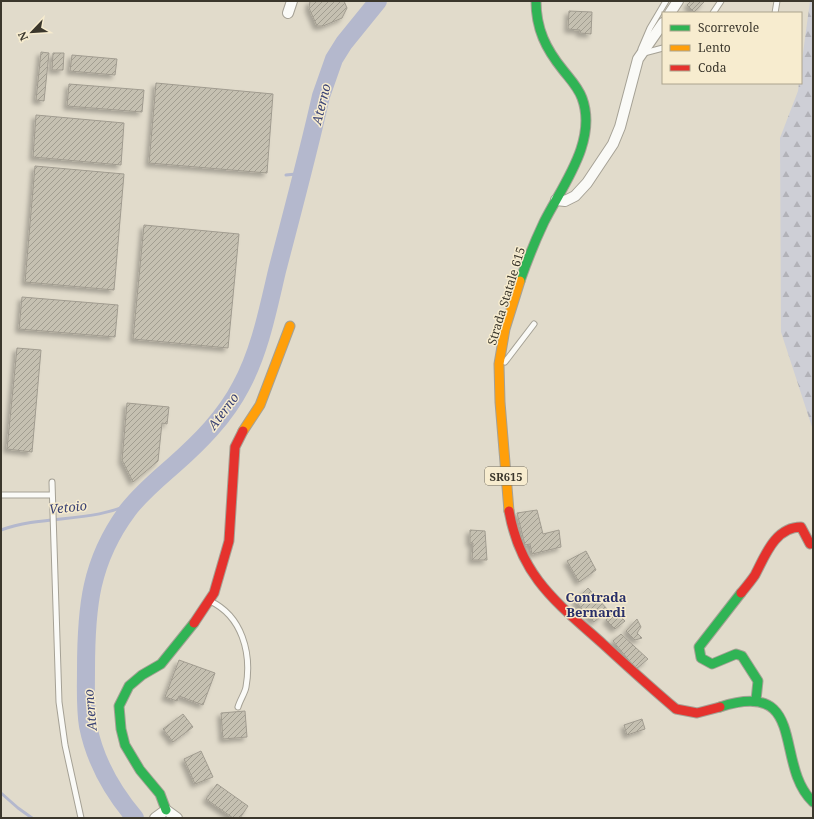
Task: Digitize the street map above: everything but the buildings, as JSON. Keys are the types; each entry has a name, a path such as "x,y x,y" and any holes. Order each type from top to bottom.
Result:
{"main road":[{"name":"Strada Statale 615","path":"536,1 536,17 541,35 550,53 578,88 586,113 585,132 579,156 540,230 527,261 503,339 499,370 507,490 514,533 526,564 541,586 568,614 676,709 685,712 700,713 725,705 756,700"},
{"path":"166,810 160,794 140,770 125,744 121,729 119,706 129,686 142,675 163,662 189,631 210,601 218,584 229,540 233,498 235,447 240,435 260,405 290,326"},
{"path":"810,544 801,527 796,527 782,534 772,542 747,587 699,647 701,658 712,664 736,654 742,656 758,681 756,700 772,706 785,727 791,747 798,785 806,797 813,802"}],"street":[{"path":"288,13 292,1"},
{"path":"671,12 678,1"},
{"path":"556,200 564,201 577,194 593,176 611,147 620,127 640,56 662,24"},
{"path":"155,818 166,810 177,818"}],"lane":[{"path":"640,56 648,32 666,1"},
{"path":"714,12 721,1"},
{"path":"775,12 777,1"},
{"path":"640,56 662,48"},
{"path":"499,370 534,324"},
{"path":"52,482 60,716 81,818"},
{"path":"1,495 52,495"},
{"path":"210,601 225,610 242,635 246,688 238,707"}],"green space":[{"path":"810,1 813,1 813,430 781,332 780,138 798,91 799,84 802,84 802,61"}],"waterway":[{"name":"Aterno","path":"135,818 119,797 106,775 95,751 88,726 86,712 87,626 89,606 98,567 105,548 115,529 128,510 144,492 193,447 220,419 235,397 248,373 267,315 321,96 334,59 344,43 378,1"},
{"path":"286,175 296,174 303,170"},
{"name":"Vetoio","path":"1,530 35,522 103,513 136,501"},
{"name":"Vetoio","path":"1,793 32,818"}],"traffic: fast":[{"path":"520,281 544,222 576,163 582,147 586,114 580,94 557,62 543,38 536,11 536,1"},
{"path":"741,593 699,647 701,658 712,664 736,654 742,656 758,681 756,700"},
{"path":"166,810 160,794 140,770 125,745 121,729 119,706 129,686 142,675 161,664 194,623"},
{"path":"720,707 748,701 766,704 778,714 785,729 794,767 801,786 813,802"}],"traffic: slow":[{"path":"509,511 500,402 499,364 505,329 520,281"},
{"path":"243,431 260,405 290,326"}],"traffic: jam":[{"path":"194,623 214,593 229,541 235,447 243,431"},
{"path":"509,511 522,554 543,586 570,615 676,709 697,713 720,707"},
{"path":"741,593 755,575 767,551 784,532 792,528 801,527 810,544"}],"district":[{"name":"Contrada Bernardi","path":"596,604"}]}
